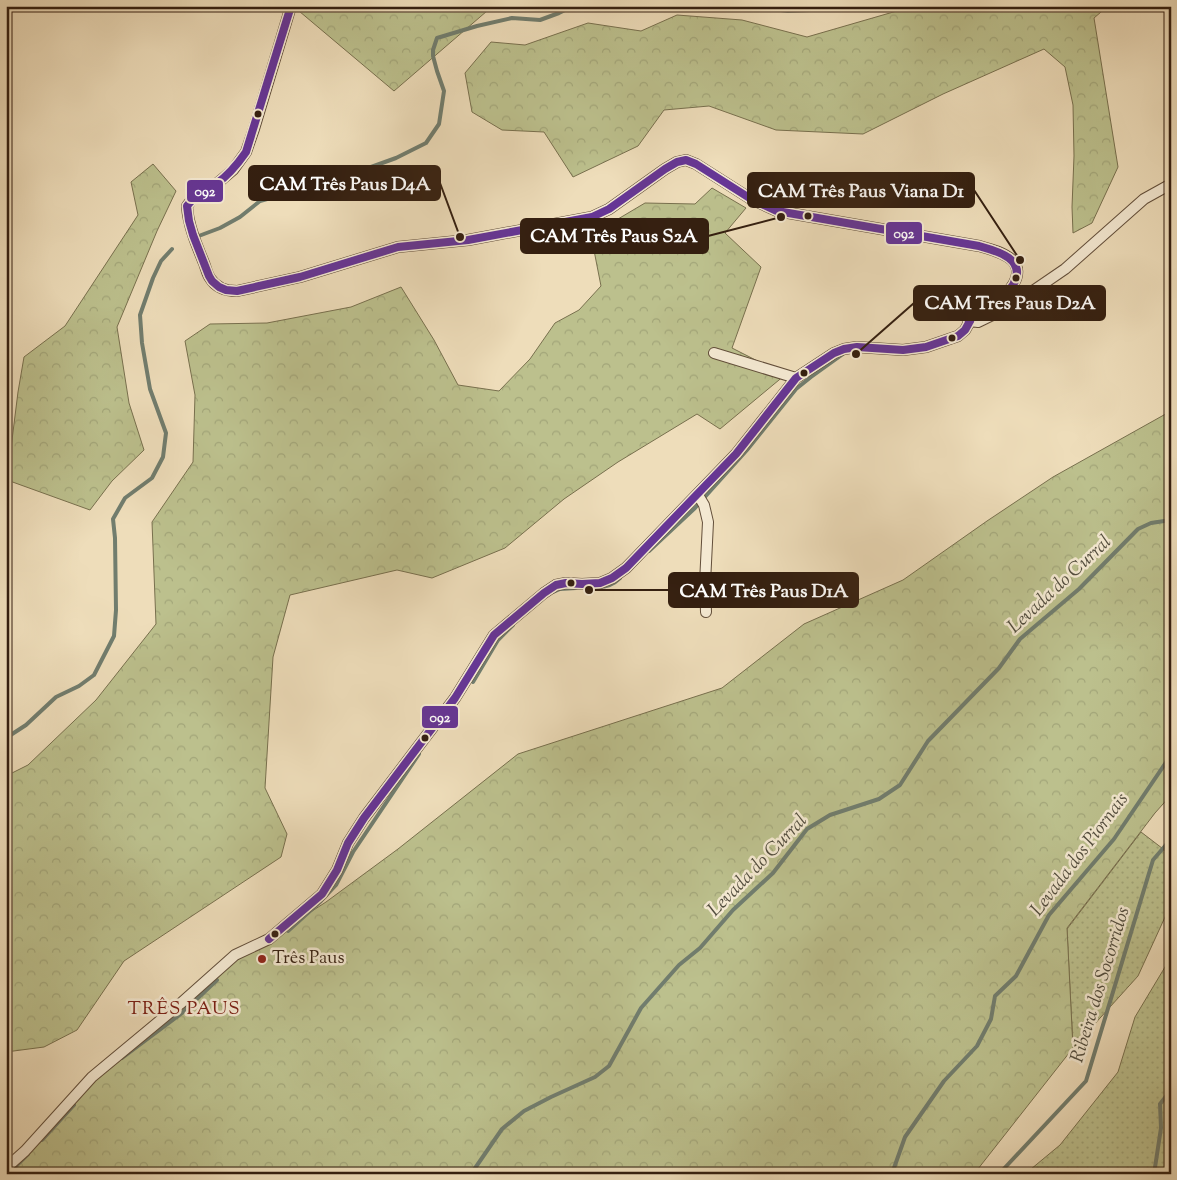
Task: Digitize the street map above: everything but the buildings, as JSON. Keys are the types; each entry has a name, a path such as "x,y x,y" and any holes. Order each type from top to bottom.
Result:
{"street":[{"path":"291,6 246,152 233,170 214,186 193,198 187,206 191,227 210,278 217,286 228,291 237,291 300,276 398,247 468,240 592,216 609,209 665,169 677,162 686,160 696,164 751,200 777,211 979,246 1011,259 1018,274 1007,292 994,301 986,303 976,300 969,303 965,310 970,321 978,322 1011,306 1065,269 1144,199 1171,184"},
{"path":"6,1168 25,1152 92,1077 180,1004 235,954 269,939 322,894 337,870 348,843 364,818 455,698 494,635 544,592 556,585 566,583 600,583 612,578 626,568 736,454 796,378 834,353 844,349 857,347 903,350 926,347 958,336 965,330 970,321"},
{"path":"714,353 796,378"},
{"path":"698,495 704,504 708,522 705,583 706,612"}],"green space":[{"path":"293,6 503,6 487,11 394,91"},
{"path":"914,6 1108,6 1094,18 1118,167 1092,223 1073,233 1073,105 1065,67 1044,49 943,94 863,134 776,130 709,106 664,110 638,146 573,177 544,132 502,130 472,112 465,73 491,42 525,45 588,23 641,31 677,15 742,20 807,37"},
{"path":"153,164 176,191 157,231 117,327 129,403 144,450 112,481 90,510 7,480 24,357 65,326 138,215 131,182"},
{"path":"712,188 746,208 725,233 761,267 732,348 785,375 720,429 697,414 618,462 564,499 505,548 432,578 397,570 290,595 273,657 265,788 287,834 281,857 124,961 77,1030 44,1047 6,1052 6,776 28,765 96,700 156,624 152,522 193,462 195,395 185,341 210,324 267,323 351,307 401,287 434,340 458,385 499,391 530,359 555,323 579,310 601,286 591,235 645,203 695,204"},
{"path":"1171,411 1171,795 1155,813 1067,928 1073,1048 974,1174 6,1174 6,1168 92,1077 235,955 269,939 326,902 398,849 518,754 722,688 804,624 903,580 1053,477"},
{"path":"1141,832 1171,855 1171,904 1138,976 1073,1048 1067,929"},
{"path":"1171,957 1171,1174 1025,1174 1060,1145 1118,1072 1135,1017"}],"waterway":[{"path":"196,237 220,228 240,217 260,201 335,180 396,158 426,143 439,124 444,91 433,56 437,38 512,18 540,20 573,6"},
{"path":"751,6 788,11 809,10 815,6"},
{"path":"6,738 26,725 56,697 79,686 94,675 114,636 116,610 113,519 125,498 152,478 163,457 166,433 150,389 142,343 140,315 161,261 172,249"},
{"path":"649,551 695,508 747,450 796,389 843,354"},
{"name":"Levada do Curral","path":"471,1174 502,1129 524,1111 595,1077 609,1066 641,1008 679,965 700,948 733,910 773,873 807,829 830,815 879,799 900,785 928,741 999,668 1020,639 1079,589 1138,529 1151,523 1171,520"},
{"path":"598,587 610,585 620,578"},
{"path":"553,592 560,589 576,588"},
{"path":"473,682 498,640 513,625"},
{"path":"288,931 336,885 353,852 419,754"},
{"name":"Levada dos Piornais","path":"890,1174 905,1137 944,1081 977,1046 991,1019 995,996 1016,976 1049,915 1114,839 1171,755"},
{"name":"Ribeira dos Socorridos","path":"999,1174 1086,1081 1153,860 1171,839"},
{"path":"122,1058 182,1013 217,980"},
{"path":"1154,1174 1161,1128 1160,1104 1171,1090"},
{"path":"42,1140 74,1105"},
{"path":"8,1174 28,1154"}],"transit line":[{"name":"092","path":"291,6 246,152 225,177 187,206 193,235 209,276 219,287 237,291 300,277 398,247 468,240 592,217 609,209 665,169 677,162 686,160 696,164 751,199 777,211 979,246 1002,254 1014,263 1017,269 1017,276 1013,285 999,299 969,303 965,310 970,321"},
{"name":"092","path":"269,939 322,894 337,870 348,843 364,818 455,698 494,635 556,585 566,583 600,583 612,578 626,568 736,454 796,378 834,353 844,349 857,347 903,350 926,347 958,336 965,330 970,321"}],"place":[{"name":"CAM Três Paus S2A","path":"781,217"},
{"name":"CAM Três Paus D4A","path":"460,237"},
{"name":"CAM Três Paus Viana D1","path":"1020,260"},
{"name":"CAM Tres Paus D2A","path":"856,354"},
{"name":"CAM Três Paus D1A","path":"589,590"},
{"name":"Três Paus","path":"262,959"}],"district":[{"name":"TRÊS PAUS","path":"184,1009"}]}
